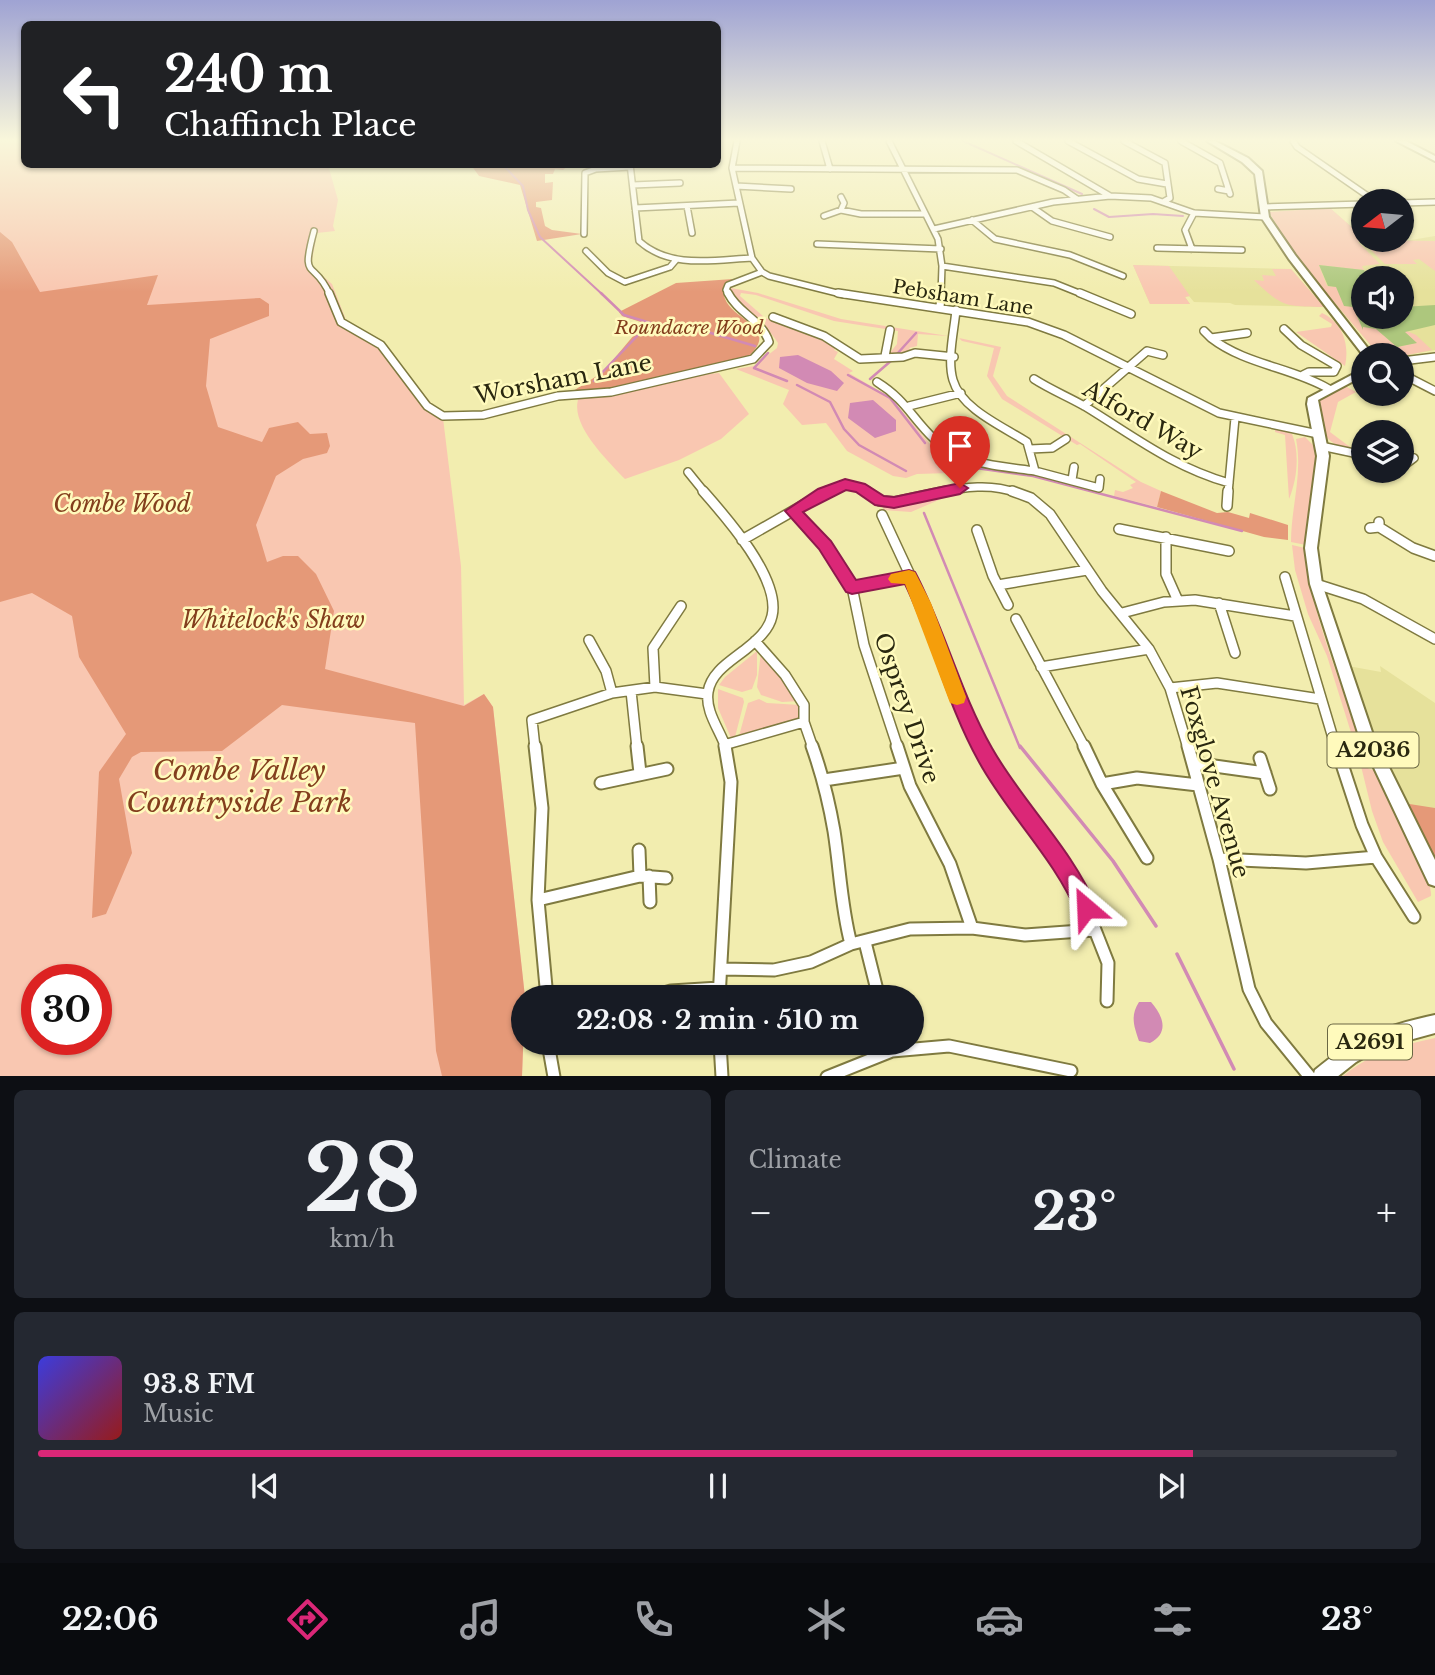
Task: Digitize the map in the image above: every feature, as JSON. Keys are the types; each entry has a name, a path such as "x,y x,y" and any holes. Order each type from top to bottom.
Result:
{"main road":[{"path":"1262,191 1264,212 1292,257 1359,343"},
{"path":"1329,389 1351,378"},
{"name":"A2036","path":"1329,389 1313,398 1312,404 1323,456 1311,548 1316,584 1366,736 1435,878"},
{"name":"A2691","path":"1322,1076 1351,1051 1379,1037 1435,1024"}],"street":[{"path":"575,230 584,232 585,191"},
{"path":"634,191 639,241 647,250 676,260 752,258"},
{"path":"737,191 752,258 762,272"},
{"path":"914,191 934,229 941,249 940,308"},
{"path":"1066,191 1077,199"},
{"path":"1102,191 1110,196"},
{"path":"1163,202 1170,198 1169,191"},
{"path":"934,229 1032,207 1110,196 1151,198 1194,213 1264,212 1351,205"},
{"path":"841,197 844,203 841,210"},
{"path":"1414,203 1435,202"},
{"path":"635,208 739,203"},
{"path":"687,206 690,231"},
{"path":"1032,207 1052,221 1106,237"},
{"path":"829,216 841,210 861,214 925,214"},
{"path":"1192,249 1185,230 1194,213"},
{"path":"972,220 995,239 1056,251 1123,275"},
{"name":"Worsham Lane","path":"314,231 306,261 308,268 326,286 341,322 381,345 427,406 443,416 483,415 558,396 611,392 753,359 767,347 769,342 765,330 733,303 726,290 728,285 762,272"},
{"path":"1151,240 1158,250 1242,250"},
{"path":"817,244 853,248 941,249"},
{"path":"581,258 588,253 622,285 670,267 676,260"},
{"path":"942,266 1054,283 1131,314"},
{"name":"Pebsham Lane","path":"762,272 776,279 849,296 1012,318 1045,327 1131,367 1203,406 1235,418 1351,451"},
{"path":"956,310 953,382 978,411 1027,442 1035,471"},
{"path":"786,322 792,315"},
{"path":"773,317 824,336 860,359 903,357 915,353 954,357"},
{"path":"1284,329 1301,345 1337,366 1334,372 1309,372 1303,376"},
{"path":"885,356 890,330"},
{"path":"1204,331 1225,349 1249,362 1303,376 1329,389"},
{"path":"1211,338 1247,333"},
{"path":"1084,406 1147,351 1163,355"},
{"path":"1414,359 1435,357"},
{"path":"1414,380 1435,391"},
{"path":"877,382 909,406 935,440 968,461 1035,471 1099,488 1100,479"},
{"name":"Alford Way","path":"1036,383 1084,406 1162,457 1200,475 1229,483"},
{"path":"909,406 961,393"},
{"path":"1227,506 1235,418"},
{"path":"1030,449 1052,448 1066,439"},
{"path":"1072,480 1074,467"},
{"path":"688,472 742,540 766,582 773,605 771,623 755,641 715,675 707,694 709,710 724,745 731,782 720,985"},
{"name":"Foxglove Avenue","path":"742,540 823,493 845,484 860,487 880,501 894,502 960,488 1001,487 1031,498 1050,514 1087,570 1149,649 1170,688 1194,763 1219,859 1248,989 1266,1023 1310,1076"},
{"name":"Osprey Drive","path":"793,511 825,545 852,587 864,645 910,786 950,864 972,928"},
{"path":"882,515 923,603 960,706 984,753 999,779 1076,885 1108,963 1107,1001"},
{"path":"1376,526 1413,548 1435,556"},
{"path":"1119,529 1229,551"},
{"path":"977,530 1008,605"},
{"path":"1166,537 1166,574 1178,601"},
{"path":"998,585 1087,570"},
{"path":"852,587 909,576"},
{"path":"1285,577 1294,616 1362,825 1376,857 1414,917"},
{"path":"1316,584 1335,588 1374,603 1435,639"},
{"path":"1122,614 1164,602 1178,601 1219,603 1294,616"},
{"path":"1219,603 1235,653"},
{"path":"655,687 653,648 681,606"},
{"path":"1016,619 1075,726 1102,784 1147,858"},
{"path":"589,640 606,671 612,694"},
{"path":"755,641 799,694 804,705 804,722 824,780 834,831 844,917 851,944"},
{"path":"1041,667 1149,649"},
{"path":"1170,688 1217,683 1320,699"},
{"path":"546,985 538,900 542,808 533,720 612,694 655,687 707,694"},
{"path":"631,691 640,773"},
{"path":"724,745 804,722"},
{"path":"1260,758 1270,789"},
{"path":"1194,763 1265,773"},
{"path":"824,780 904,768"},
{"path":"601,783 667,769"},
{"path":"1102,784 1137,778 1198,785"},
{"path":"639,850 650,902"},
{"path":"1219,859 1306,863 1376,857"},
{"path":"538,900 644,876 666,878"},
{"path":"721,969 786,967 811,962 851,944 910,929 972,928 1025,935 1095,930"},
{"path":"865,942 875,985"},
{"path":"924,1046 949,1046 1071,1071"},
{"path":"550,1055 554,1076"},
{"path":"721,1055 722,1076"},
{"path":"827,1076 873,1055"}],"shaded area":[{"path":"1330,208 1351,226 1351,252 1414,252 1414,240 1435,236 1435,350 1414,354 1414,343 1369,343 1357,329 1414,329 1414,266 1351,266 1351,322 1295,256 1269,212"},
{"path":"1133,265 1291,269 1324,307 1194,302 1189,296 1185,297 1190,304 1150,304"},
{"path":"798,355 831,371 844,383 837,391 807,383 779,368 780,357"},
{"path":"873,400 896,420 896,431 875,438 848,418 850,403"},
{"path":"1348,666 1381,672 1380,666 1435,703 1435,859 1387,768"},
{"path":"1139,1002 1151,1002 1161,1019 1162,1030 1150,1043 1139,1041 1136,1031 1134,1017"}],"green space":[{"name":"Combe Valley Countryside Park","path":"0,191 335,191 338,200 333,226 335,231 317,233 311,266 332,284 346,320 384,344 443,418 461,566 464,705 484,694 493,707 524,985 511,985 511,1055 523,1055 522,1076 0,1076"},
{"path":"522,191 552,191 552,200 536,202 536,207 541,208 545,226 552,230 582,234 537,241"},
{"path":"1330,208 1351,226 1351,252 1368,252 1380,264 1351,266 1351,269 1319,265 1327,286 1339,287 1351,301 1351,322 1295,256 1269,212"},
{"name":"Combe Wood","path":"0,232 12,242 40,292 158,275 147,305 260,298 269,304 269,316 210,339 206,386 218,427 262,442 269,428 298,422 310,434 327,433 330,446 327,453 303,459 276,476 256,525 267,562 283,556 298,556 316,574 334,611 325,669 464,706 484,694 493,707 524,985 511,985 511,1055 523,1055 522,1076 442,1076 436,1051 415,723 282,705 222,751 141,752 132,757 119,779 132,853 106,914 92,918 99,772 126,734 79,657 72,616 32,593 0,602"},
{"path":"1414,241 1435,241 1435,271 1419,259 1413,260 1417,264 1385,264 1373,252 1414,252"},
{"path":"1133,265 1169,266 1190,296 1185,297 1190,304 1150,304"},
{"path":"1272,269 1291,269 1324,307 1286,304 1272,296 1254,280 1264,281 1262,275 1276,276"},
{"name":"Roundacre Wood","path":"733,279 724,285 724,297 730,307 755,328 759,336 758,345 748,357 623,387 570,393 603,372 644,323 622,316 619,312 676,283"},
{"path":"731,288 758,293 841,319 948,336 918,334 917,346 897,356 889,354 897,344 898,331 834,321 756,295 741,293 740,296 765,318 818,335 836,348 834,350 838,352 834,359 853,371 849,373 891,398 947,464 950,473 917,474 906,478 893,476 847,451 826,423 802,425 783,404 789,390 736,369 754,366 777,348 778,343 729,290"},
{"path":"1322,313 1335,322 1343,335 1345,366 1296,332 1331,327 1332,324 1319,316"},
{"path":"1357,329 1376,329 1392,343 1369,343"},
{"path":"1401,329 1416,335 1432,350 1414,354 1416,343"},
{"path":"959,338 1001,347 993,376 1007,396 1141,482 1161,491 1157,507 1114,496 1115,490 1123,492 1133,488 1130,485 1136,482 1080,444 1077,445 1002,399 987,376 994,348"},
{"path":"719,373 749,414 721,439 679,460 625,479 591,441 579,418 579,397 607,397 680,377"},
{"path":"1345,386 1351,389 1351,395 1338,402 1330,432 1351,449 1335,444 1325,434 1318,399"},
{"path":"1275,429 1292,434 1296,450 1294,484 1289,499 1285,435 1275,432"},
{"path":"1305,437 1314,446 1315,455 1318,456 1306,526 1306,545 1291,542 1298,465 1296,439"},
{"path":"1161,491 1217,513 1228,512 1249,518 1250,513 1288,525 1288,540 1264,537 1157,507"},
{"path":"955,493 911,512 883,510 883,505"},
{"path":"1292,545 1305,548 1322,631 1371,764 1366,764 1359,758 1327,656 1308,614 1295,570"},
{"path":"757,651 757,675 752,689 742,692 719,685 725,677"},
{"path":"761,651 799,701 782,702 761,695 757,687"},
{"path":"718,689 743,698 735,737 731,738 718,708"},
{"path":"759,699 767,703 800,705 799,719 739,736 748,703"},
{"path":"1360,762 1374,770 1417,853 1430,886 1431,896 1418,902 1383,842"},
{"path":"1403,803 1435,808 1435,859"},
{"path":"1435,1038 1435,1076 1343,1076 1386,1051"}],"building":[{"path":"1319,265 1351,269 1351,307 1344,306 1336,287 1328,286"},
{"path":"1435,305 1435,325 1405,332 1417,343 1392,343 1376,329 1414,329 1414,306"}],"waterway":[{"path":"524,191 528,210 540,237 603,295"},
{"path":"1076,191 1082,194"},
{"path":"1094,209 1109,217 1153,214 1183,216"},
{"path":"601,293 624,315 654,324 704,331 755,346"},
{"path":"594,381 641,332 653,325"},
{"path":"897,354 916,333"},
{"path":"768,353 754,368 787,381"},
{"path":"870,379 892,360"},
{"path":"848,375 890,398 925,443"},
{"path":"797,385 830,402 844,429 859,445 906,471"},
{"path":"976,468 1033,476 1242,531"},
{"path":"924,513 1020,748"},
{"path":"1020,746 1113,861 1156,926"},
{"path":"1177,954 1234,1069"}],"slow traffic":[{"path":"897,579 909,576 923,603 957,697"}],"route":[{"path":"960,488 894,502 880,501 860,487 845,484 823,493 793,511 825,545 852,587 909,576 923,603 960,706 984,753 999,779 1076,885 1086,908"}],"park label":[{"name":"Whitelock's Shaw","path":"273,620"}]}
